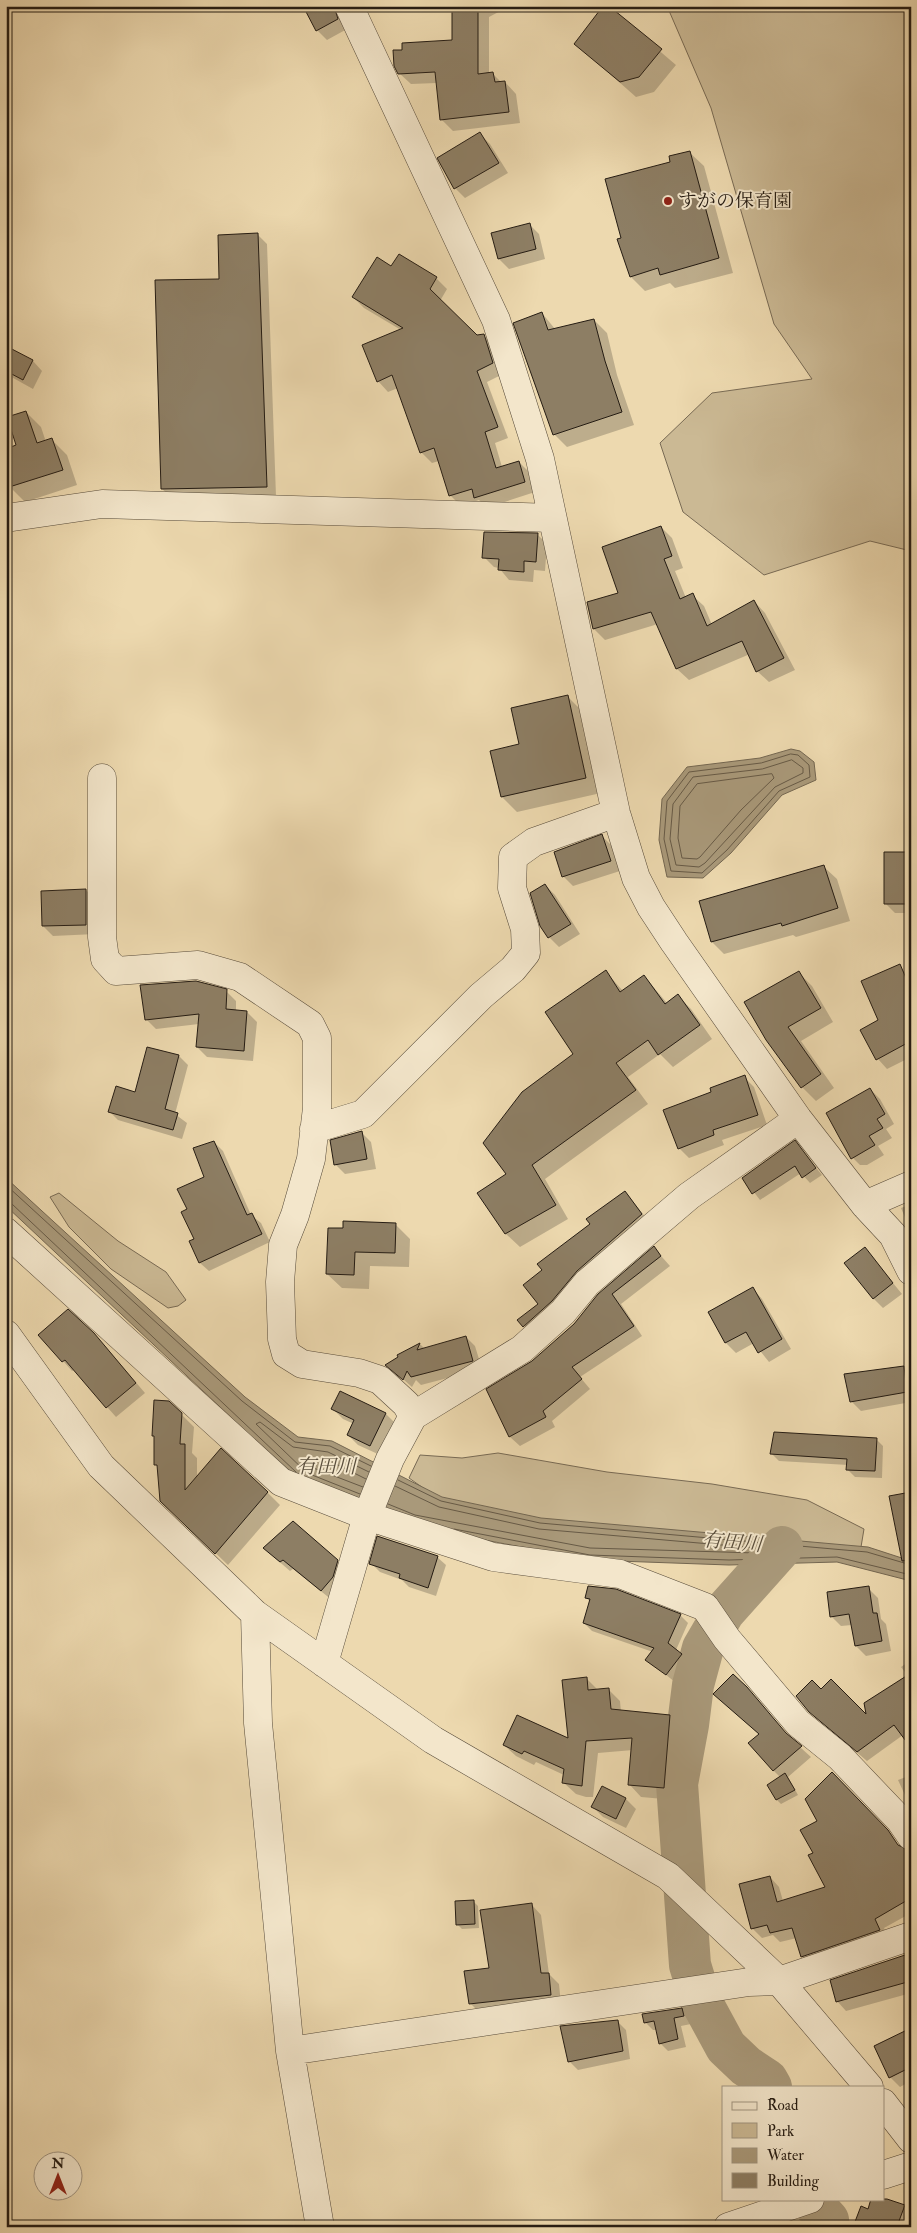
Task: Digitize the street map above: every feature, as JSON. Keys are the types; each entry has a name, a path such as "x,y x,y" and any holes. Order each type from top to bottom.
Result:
{"street":[{"path":"349,6 496,320 540,459 616,813 636,878 651,907 798,1119 865,1205 893,1235 911,1271"},
{"path":"6,518 102,504 552,518"},
{"path":"102,778 102,937 105,958 116,971 198,965 240,977 310,1024 317,1038 311,1160 284,1245 280,1282 282,1339 286,1354 302,1364 359,1372 380,1380 406,1404 413,1416"},
{"path":"314,1129 363,1114 481,996 514,969 526,953 525,929 512,888 513,857 534,842 616,813"},
{"path":"324,1663 367,1516 390,1459 413,1416 430,1403 472,1381 522,1349 563,1312 587,1284 682,1202 798,1119"},
{"path":"865,1205 911,1185"},
{"path":"6,1232 281,1482 367,1516 493,1557 620,1574 705,1607 727,1639 798,1723 840,1758 900,1820 911,1836"},
{"path":"6,1334 101,1466 255,1614 433,1740 668,1876 780,1981 868,2086"},
{"path":"255,1614 258,1722 290,2051 320,2227"},
{"path":"290,2051 692,1991 780,1981 911,1936"},
{"path":"884,2104 911,2140"},
{"path":"884,2175 911,2166"},
{"path":"728,2227 801,2202"}],"green space":[{"path":"667,6 911,6 911,551 870,541 764,575 683,512 660,443 712,393 812,379 774,324 711,108"},
{"path":"59,1193 118,1241 166,1272 186,1300 178,1306 168,1308 111,1269 69,1227 50,1197"},
{"path":"498,1453 607,1472 712,1484 807,1500 864,1529 860,1553 641,1535 446,1504 409,1478 420,1455 462,1458"}],"water":[{"path":"791,749 800,751 814,762 816,780 782,795 731,853 703,878 667,877 659,840 662,799 687,767 760,758"},
{"name":"有田川","path":"6,1178 245,1397 298,1437 332,1441 442,1497 541,1518 868,1547 911,1561 911,1581 837,1562 729,1565 589,1560 412,1526 301,1483 6,1206"}],"building":[{"path":"303,6 334,6 338,19 316,31"},
{"path":"452,6 478,6 478,74 493,72 495,82 505,81 509,112 440,120 435,72 398,74 394,66 393,50 402,50 402,43 452,40"},
{"path":"603,6 609,6 662,49 639,77 620,82 574,44"},
{"path":"480,132 499,163 454,189 437,158"},
{"path":"690,151 719,258 660,275 658,268 630,277 617,239 621,238 605,179 670,162 669,156"},
{"path":"530,223 536,249 498,259 491,233"},
{"path":"258,233 267,487 161,489 155,280 219,279 218,235"},
{"path":"399,254 437,277 430,289 477,335 484,334 493,363 477,371 498,427 485,432 496,468 519,461 525,482 474,498 472,489 449,496 434,448 420,453 392,375 377,382 362,345 403,328 352,297 377,257 391,266"},
{"path":"542,312 548,330 594,319 605,361 622,412 553,435 513,323"},
{"path":"6,346 33,360 23,380 6,371"},
{"path":"26,411 37,443 52,438 63,470 6,488 6,449 16,445 7,417"},
{"path":"661,526 672,556 664,559 680,599 693,593 707,626 754,600 784,658 756,672 742,641 676,669 651,612 593,629 587,602 618,593 602,547"},
{"path":"484,532 538,533 536,562 524,561 524,572 498,570 499,559 482,558"},
{"path":"568,695 586,778 501,797 490,751 519,744 511,708"},
{"path":"602,834 611,861 562,877 554,852"},
{"path":"884,852 911,852 911,904 884,904"},
{"path":"824,865 838,908 782,926 781,923 711,942 699,901"},
{"path":"545,884 571,924 548,938 540,926 530,893"},
{"path":"86,889 86,925 42,926 41,891"},
{"path":"900,964 911,990 911,1041 876,1060 860,1030 878,1020 861,981"},
{"path":"606,970 620,992 644,975 665,1004 678,994 700,1025 658,1055 648,1040 616,1063 636,1090 532,1165 556,1205 505,1234 477,1193 506,1174 483,1143 522,1092 573,1054 545,1012"},
{"path":"799,971 821,1008 788,1027 821,1074 801,1088 766,1040 744,1002"},
{"path":"196,981 227,989 226,1009 247,1011 244,1051 196,1047 199,1014 145,1020 140,985"},
{"path":"147,1047 179,1055 165,1109 178,1113 173,1130 108,1112 116,1086 135,1092"},
{"path":"745,1075 758,1115 713,1130 714,1135 678,1149 663,1110 711,1092 710,1088"},
{"path":"870,1088 885,1114 877,1119 883,1128 869,1136 875,1145 851,1159 826,1113"},
{"path":"362,1131 367,1159 334,1165 330,1140"},
{"path":"795,1140 816,1168 802,1178 795,1166 752,1194 742,1178"},
{"path":"214,1141 247,1215 252,1213 262,1234 199,1263 189,1241 194,1239 181,1212 187,1209 177,1189 204,1177 193,1148"},
{"path":"625,1191 642,1214 577,1271 552,1301 523,1327 517,1320 538,1304 523,1285 542,1270 537,1264 590,1224 586,1219"},
{"path":"343,1221 396,1223 395,1253 355,1252 354,1275 326,1274 328,1228 343,1228"},
{"path":"654,1246 661,1256 612,1294 634,1326 572,1367 582,1379 543,1411 546,1417 509,1437 486,1389 532,1361 574,1324 598,1294"},
{"path":"865,1247 893,1283 873,1299 844,1263"},
{"path":"753,1287 782,1339 758,1353 746,1332 725,1343 708,1312"},
{"path":"68,1309 94,1333 136,1383 106,1408 65,1360 62,1362 38,1335"},
{"path":"466,1336 473,1361 411,1377 407,1371 403,1380 385,1365 398,1357 397,1355 420,1343 417,1350"},
{"path":"904,1366 907,1392 850,1402 844,1374"},
{"path":"340,1391 386,1413 370,1446 347,1435 354,1420 331,1409"},
{"path":"154,1400 169,1401 182,1413 180,1444 185,1444 185,1490 221,1448 268,1492 215,1554 160,1501 157,1465 154,1465 154,1436 152,1436"},
{"path":"774,1432 877,1438 875,1471 846,1470 847,1459 770,1454"},
{"path":"911,1492 911,1560 902,1561 889,1496"},
{"path":"293,1521 338,1560 333,1577 321,1591 283,1560 280,1562 263,1548"},
{"path":"377,1536 438,1556 428,1588 399,1578 400,1574 369,1564"},
{"path":"588,1586 616,1589 681,1614 668,1643 682,1654 666,1675 645,1660 654,1648 583,1623 590,1599 585,1598"},
{"path":"869,1586 873,1613 877,1613 882,1641 855,1646 849,1614 830,1617 827,1592"},
{"path":"911,1673 911,1748 894,1725 857,1752 809,1712 796,1696 812,1680 821,1689 831,1679 866,1714 864,1703"},
{"path":"733,1674 747,1687 786,1733 802,1746 773,1771 748,1743 759,1734 713,1694"},
{"path":"587,1677 588,1690 609,1688 611,1709 670,1715 664,1788 628,1785 632,1738 586,1741 582,1786 562,1783 564,1769 524,1751 522,1754 503,1745 517,1715 568,1738 562,1680"},
{"path":"832,1772 888,1830 898,1845 911,1851 911,1898 875,1919 880,1930 801,1957 792,1928 770,1933 767,1925 751,1929 739,1884 770,1876 777,1902 825,1887 808,1855 813,1853 800,1830 817,1821 805,1799"},
{"path":"785,1773 795,1790 776,1800 767,1785"},
{"path":"602,1786 626,1798 616,1819 591,1807"},
{"path":"474,1900 475,1924 456,1925 455,1901"},
{"path":"532,1903 541,1973 549,1973 551,1995 469,2004 464,1971 489,1968 480,1910"},
{"path":"911,1953 911,1981 836,2002 830,1980"},
{"path":"682,2008 684,2016 674,2018 678,2039 659,2044 654,2021 644,2023 642,2014"},
{"path":"618,2020 623,2051 568,2062 560,2026"},
{"path":"911,2028 911,2067 889,2078 874,2046"},
{"path":"887,2199 905,2205 899,2221 910,2227 853,2227 861,2206 868,2209 871,2200"}],"waterway":[{"path":"770,2086 767,2080 746,2066 726,2047 701,2001 690,1965 677,1784 693,1685 703,1648 724,1612 782,1547"},
{"path":"810,2200 828,2220 829,2227"}],"place":[{"name":"すがの保育園","path":"668,201"}]}
